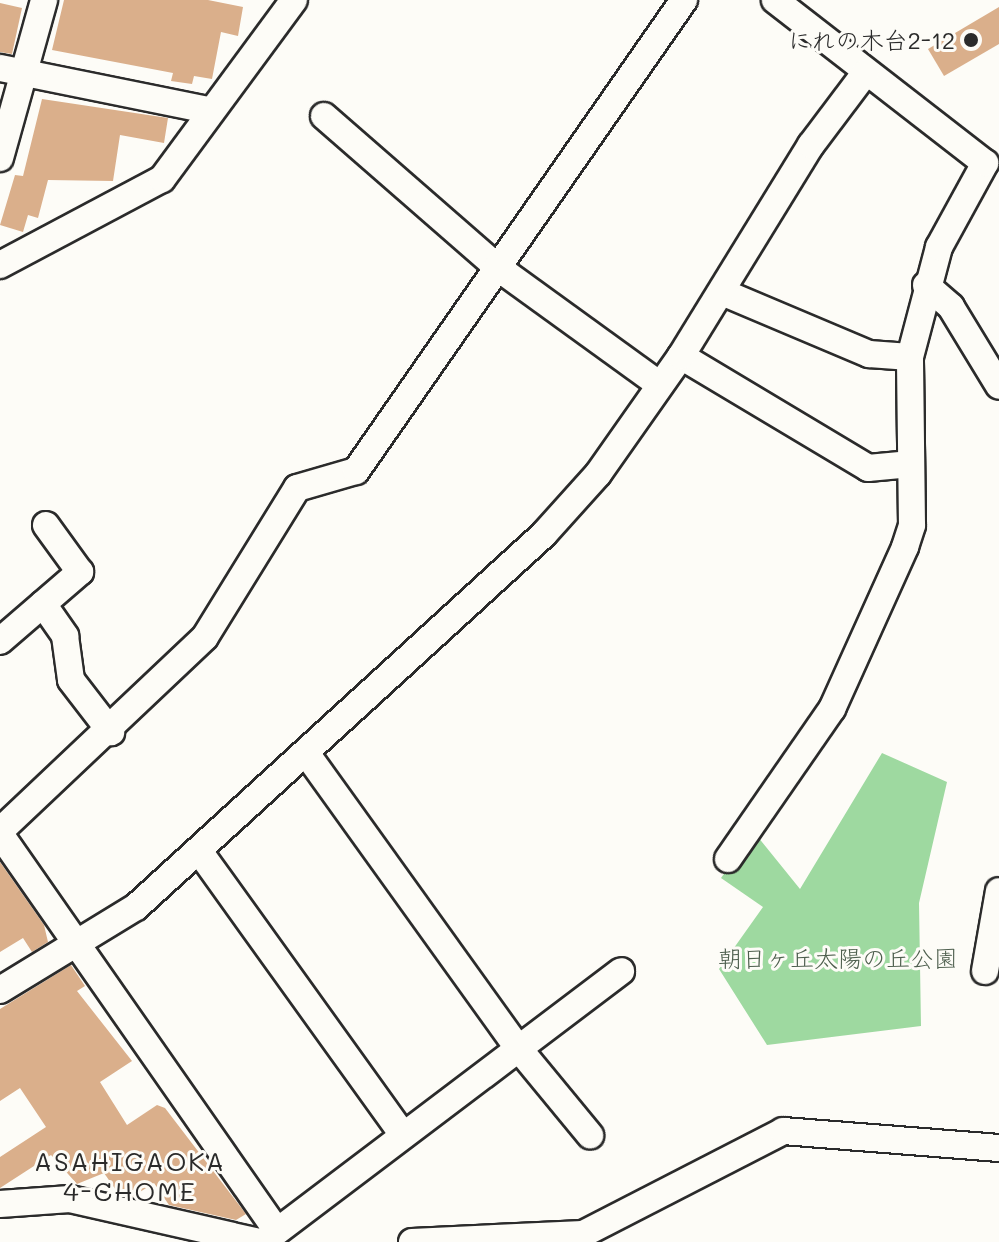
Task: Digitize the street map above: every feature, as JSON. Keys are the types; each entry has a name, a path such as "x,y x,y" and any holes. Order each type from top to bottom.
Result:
{"street":[{"path":"0,158 27,74 44,0"},
{"path":"0,265 162,179 209,110 294,0"},
{"path":"265,1237 79,943 0,832 111,732 205,637 297,488 356,471 684,0"},
{"path":"728,859 832,709 877,619 912,525 910,357 926,285 985,163 775,0"},
{"path":"0,68 209,110"},
{"path":"0,990 136,907 544,534 598,474 681,356 811,145 866,72"},
{"path":"324,116 497,267 660,385"},
{"path":"926,285 951,307 999,386"},
{"path":"722,292 869,354 910,357"},
{"path":"681,356 868,468 911,464"},
{"path":"0,641 80,572 46,525"},
{"path":"43,604 65,636 71,680 111,732"},
{"path":"306,753 519,1049 590,1135"},
{"path":"199,851 403,1135"},
{"path":"985,971 999,891"},
{"path":"0,1204 70,1199 265,1237 621,971"},
{"path":"412,1242 583,1234 783,1131 999,1148"}],"green space":[{"name":"朝日ヶ丘太陽の丘公園","path":"882,753 947,782 919,903 921,1026 767,1045 719,969 763,907 721,878 754,832 800,889"}],"building":[{"path":"64,0 208,0 243,7 238,36 221,32 212,79 194,76 192,84 171,81 173,73 52,50"},
{"path":"0,3 22,8 12,54 0,52"},
{"name":"にれの木台2-12","path":"999,7 999,44 944,76 928,49"},
{"path":"42,99 168,118 164,143 120,135 113,181 48,180 38,218 28,215 23,232 0,225 15,175 23,176"},
{"path":"0,862 44,925 48,942 32,952 23,938 0,952"},
{"path":"71,965 85,986 77,991 132,1061 100,1082 127,1125 157,1105 165,1108 246,1214 236,1220 169,1205 154,1183 132,1197 118,1193 104,1173 77,1184 51,1155 0,1188 0,1157 46,1127 20,1088 0,1101 0,1009"}],"place":[{"name":"にれの木台2-12","path":"971,40"}],"district":[{"name":"ASAHIGAOKA 4-CHOME","path":"130,1177"}]}
